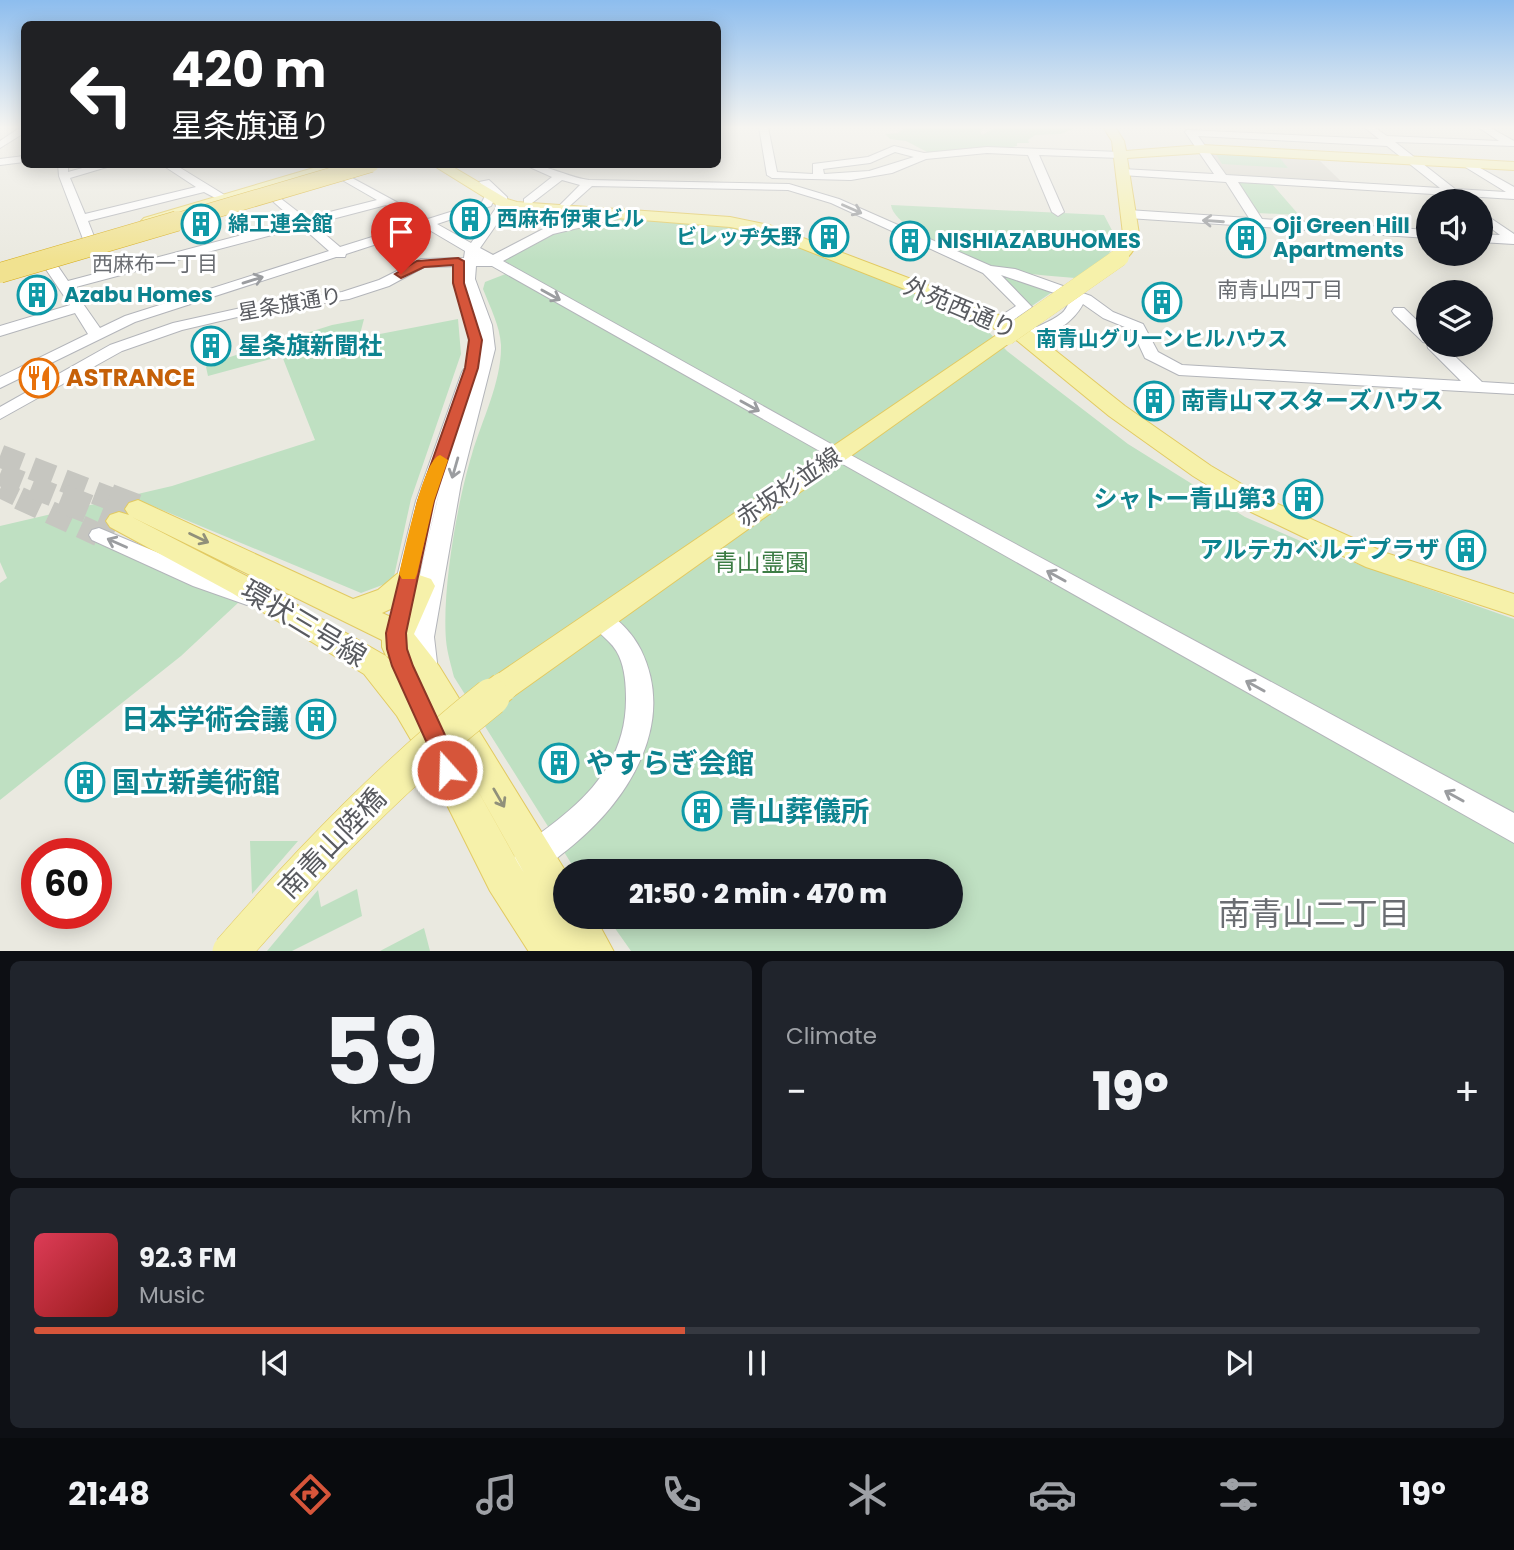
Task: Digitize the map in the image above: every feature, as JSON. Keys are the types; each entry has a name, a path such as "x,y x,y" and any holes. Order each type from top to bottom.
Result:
{"highway":[{"path":"0,274 348,171"}],"main road":[{"path":"0,274 48,262 220,205 245,193 326,171"},
{"path":"0,265 89,239 271,194 328,171"},
{"name":"外苑西通り","path":"448,171 496,204 536,205 616,215 714,220 769,230 1016,329 1117,411 1210,477 1260,506 1376,560 1514,605"},
{"name":"外苑西通り","path":"461,171 496,204 536,205"},
{"path":"1122,172 1128,215"},
{"path":"0,274 220,205"},
{"name":"外苑西通り","path":"561,209 742,219 802,235 1016,329 1199,458 1257,494 1355,541 1514,594"},
{"name":"赤坂杉並線","path":"503,687 1120,257 1130,241 1128,215"},
{"name":"環状三号線","path":"553,896 519,867 447,770 391,682 374,665 327,634 271,605 242,586 119,522 351,611 396,633 428,675 519,867 553,951"},
{"path":"351,611 383,602 414,583 419,597 396,633 397,649 402,666 447,763 447,770"},
{"path":"327,634 354,639 396,633"},
{"name":"南青山陸橋","path":"230,951 371,801 503,687"},
{"path":"580,929 594,951"}],"street":[{"path":"64,171 89,239"},
{"path":"180,171 205,188 220,205"},
{"path":"333,171 427,224 466,254 470,290 484,325 487,349 445,503 422,637 423,662 428,675"},
{"path":"551,171 589,183 789,187 835,201 988,270 1025,307 1016,329 1047,330 1073,312 1074,304 1082,298"},
{"path":"555,171 629,180 772,175 844,178 884,171"},
{"path":"818,171 820,177"},
{"path":"1041,171 1058,212"},
{"path":"1221,171 1259,223"},
{"path":"1424,171 1447,189"},
{"path":"1479,171 1514,194"},
{"path":"1122,172 1416,194"},
{"path":"536,205 559,174"},
{"path":"549,232 547,221 589,183"},
{"path":"81,219 205,188"},
{"path":"271,194 340,254"},
{"path":"1493,196 1514,194"},
{"path":"64,286 305,222 353,214 387,201"},
{"path":"0,383 130,319 340,254 487,204 496,204"},
{"path":"414,583 426,501 475,354 473,328 458,283 466,254 496,204"},
{"path":"491,262 549,232 616,215"},
{"path":"1128,215 1416,233"},
{"path":"1493,224 1514,240"},
{"path":"1493,239 1514,240"},
{"name":"星条旗通り","path":"0,414 99,357 138,339 235,313 310,303 353,293 384,283 421,263 466,254 491,262"},
{"path":"48,262 97,335"},
{"path":"491,262 1514,829"},
{"path":"988,270 1010,272 1082,298 1108,315 1138,327 1152,355 1179,370 1514,389"},
{"path":"0,331 79,307"},
{"path":"1399,311 1416,327"},
{"path":"1446,357 1477,387"},
{"path":"414,583 445,503"},
{"path":"519,867 596,806 628,764 634,746 640,701 636,670 624,643 600,619"}],"shaded area":[{"path":"1222,171 1331,171 1346,186 1226,178"}],"green space":[{"path":"1233,181 1272,184 1299,215 1257,213"},
{"path":"891,205 1104,215 1115,236 1120,236 1108,255 1075,278 1022,273 1002,269 944,247 908,226 896,215"},
{"name":"青山霊園","path":"619,218 714,223 762,232 807,248 955,310 984,327 1007,351 1128,444 1245,517 1335,556 1514,619 1514,951 631,951 615,929 963,929 963,859 568,859 454,677 445,620 456,521 466,474 495,386 500,359 500,338 483,289 485,282 518,269 503,260 554,232"},
{"path":"999,273 1055,290 1029,308"},
{"path":"364,319 359,338 458,319 461,354 411,499 393,581 361,593 143,502 80,536 239,602 181,656 0,800 0,583 7,578 0,562 0,526 172,486 315,440 282,356 208,376 206,367 211,363 332,325"},
{"path":"250,841 298,841 252,894"},
{"path":"357,889 362,916 292,951 267,951 318,890 321,907"},
{"path":"424,928 430,951 380,951"}],"tunnel":[{"path":"0,456 114,500"},
{"path":"0,474 65,500"},
{"path":"0,489 23,500"},
{"path":"19,498 99,535"},
{"path":"61,498 119,521"},
{"path":"109,498 138,509"}],"slow traffic":[{"path":"408,574 426,501 440,460"}],"place":[{"name":"西麻布伊東ビル","path":"470,219"},
{"name":"綿工連会館","path":"201,224"},
{"name":"ビレッヂ矢野","path":"829,237"},
{"name":"Oji Green Hill Apartments","path":"1246,238"},
{"name":"NISHIAZABUHOMES","path":"910,241"},
{"name":"Azabu Homes","path":"37,295"},
{"name":"南青山グリ一ンヒルハウス","path":"1162,302"},
{"name":"星条旗新聞社","path":"211,346"},
{"name":"ASTRANCE","path":"39,378"},
{"name":"南青山マスターズハウス","path":"1154,401"},
{"name":"シャトー青山第3","path":"1303,499"},
{"name":"アルテカベルデプラザ","path":"1466,550"},
{"name":"日本学術会議","path":"316,719"},
{"name":"やすらぎ会館","path":"559,763"},
{"name":"国立新美術館","path":"85,782"},
{"name":"青山葬儀所","path":"702,811"}],"district":[{"name":"西麻布一丁目","path":"155,264"},
{"name":"南青山四丁目","path":"1280,290"},
{"name":"南青山二丁目","path":"1314,914"}],"route":[{"path":"401,274 421,263 458,261 458,283 475,340 472,368 426,501 396,633 402,666 447,763 447,770"}]}
